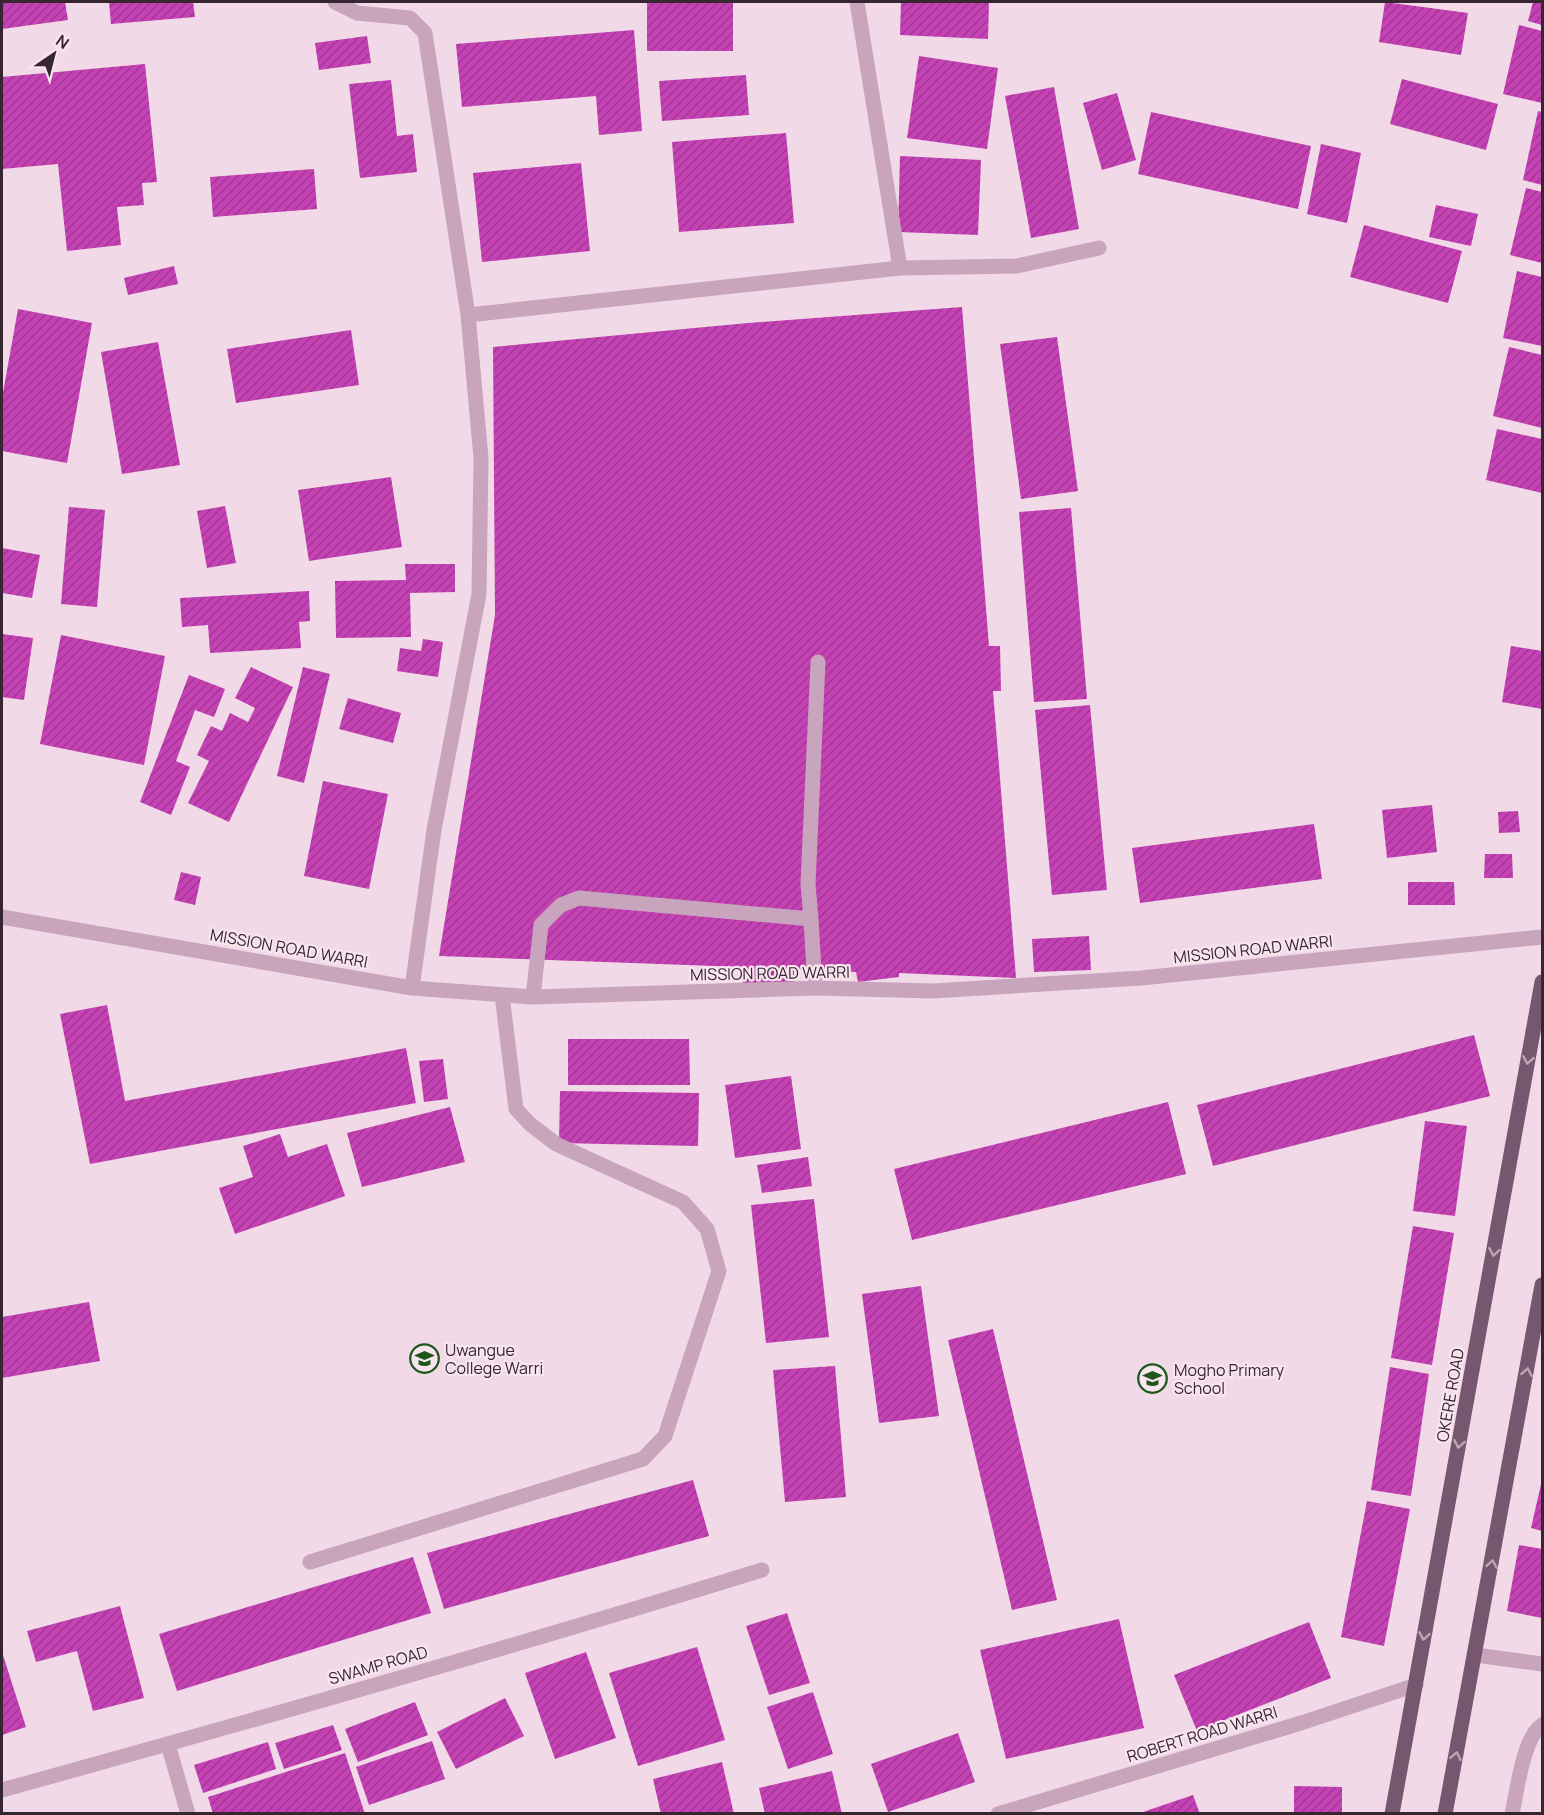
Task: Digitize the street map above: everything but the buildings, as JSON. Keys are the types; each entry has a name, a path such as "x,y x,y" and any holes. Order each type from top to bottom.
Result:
{"main road":[{"name":"OKERE ROAD","path":"1392,1814 1542,982"},
{"path":"1445,1814 1476,1655 1542,1285"}],"street":[{"path":"335,2 357,13 410,18 425,33 468,315 481,458 479,594 434,830 412,988"},
{"path":"857,2 900,268"},
{"path":"468,315 900,268 1017,266 1099,248"},
{"path":"815,988 808,884 818,662"},
{"path":"533,997 541,926 561,904 579,898 811,918"},
{"name":"MISSION ROAD WARRI","path":"2,917 412,988 533,997 815,988 933,991 1141,978 1542,937"},
{"path":"310,1562 643,1459 666,1436 719,1271 707,1228 683,1202 556,1143 530,1124 516,1109 502,995"},
{"name":"SWAMP ROAD","path":"2,1790 385,1680 512,1647 762,1570"},
{"path":"1476,1655 1542,1664"},
{"name":"ROBERT ROAD WARRI","path":"998,1814 1301,1723 1416,1685"},
{"path":"1512,1814 1525,1754 1537,1728 1542,1725"},
{"path":"168,1744 188,1814"}],"place":[{"name":"Uwangue College Warri","path":"424,1359"},
{"name":"Mogho Primary School","path":"1153,1379"}]}
